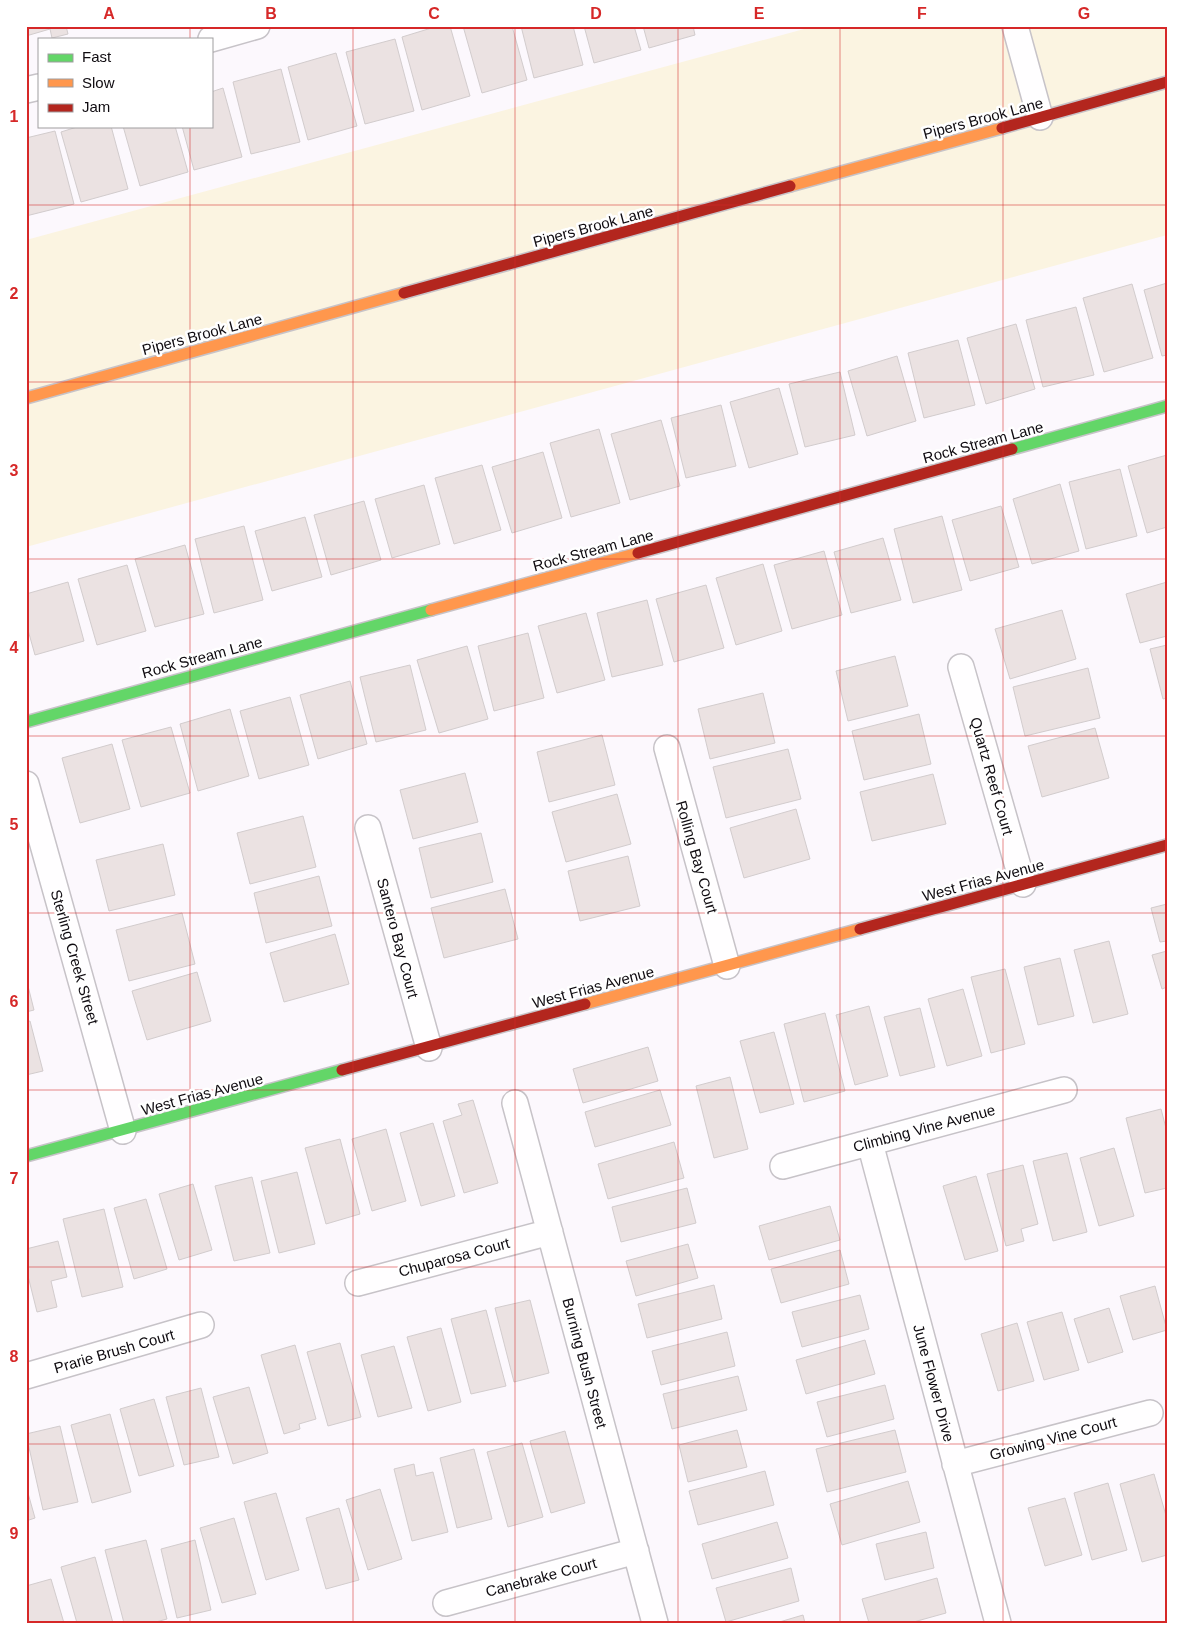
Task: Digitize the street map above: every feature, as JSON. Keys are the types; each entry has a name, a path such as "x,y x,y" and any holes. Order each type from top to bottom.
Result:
{"street":[{"path":"212,39 257,26"},
{"path":"1015,26 1040,118"},
{"name":"Pipers Brook Lane","path":"26,398 1167,82"},
{"name":"Rock Stream Lane","path":"26,722 1167,406"},
{"name":"Quartz Reef Court","path":"961,668 1023,884"},
{"name":"Rolling Bay Court","path":"667,748 727,966"},
{"name":"Sterling Creek Street","path":"26,784 123,1131"},
{"name":"Santero Bay Court","path":"368,828 429,1048"},
{"name":"West Frias Avenue","path":"26,1156 429,1048 1167,845"},
{"name":"Climbing Vine Avenue","path":"783,1166 1064,1090"},
{"name":"Burning Bush Street","path":"514,1103 655,1623"},
{"name":"June Flower Drive","path":"870,1143 998,1623"},
{"name":"Chuparosa Court","path":"358,1283 550,1232"},
{"name":"Prarie Brush Court","path":"26,1376 201,1325"},
{"name":"Growing Vine Court","path":"955,1464 1150,1413"},
{"name":"Canebrake Court","path":"446,1603 636,1551"}],"sand":[{"path":"815,26 1167,26 1167,235 26,547 26,240"}],"building":[{"path":"26,26 66,26 68,34 52,38 50,29 26,36"},
{"path":"438,26 450,26 470,96 422,110 402,37"},
{"path":"463,26 512,26 527,80 482,93"},
{"path":"521,26 573,26 583,65 534,78"},
{"path":"584,26 634,26 641,50 594,63"},
{"path":"643,26 693,26 695,35 649,48"},
{"path":"395,39 414,111 365,124 346,52"},
{"path":"336,53 357,126 308,140 288,67"},
{"path":"281,69 300,142 251,154 233,82"},
{"path":"223,88 242,157 194,170 183,128 212,128 212,92"},
{"path":"74,128 112,128 128,189 81,202 61,132"},
{"path":"124,128 176,128 188,172 140,186"},
{"path":"55,131 74,204 26,216 26,138"},
{"path":"1167,283 1167,355 1162,356 1144,290"},
{"path":"1132,284 1153,358 1104,372 1083,298"},
{"path":"1076,307 1094,375 1043,387 1026,320"},
{"path":"1016,324 1035,389 986,404 967,338"},
{"path":"958,340 975,405 924,418 908,353"},
{"path":"897,356 916,421 867,436 848,371"},
{"path":"840,372 855,435 805,447 789,384"},
{"path":"779,388 798,454 749,468 730,402"},
{"path":"721,405 736,466 686,478 671,418"},
{"path":"661,420 680,486 630,500 611,434"},
{"path":"599,429 620,503 571,517 550,443"},
{"path":"543,452 562,518 512,533 492,467"},
{"path":"1167,455 1167,527 1147,533 1128,466"},
{"path":"482,465 501,530 454,544 435,478"},
{"path":"1120,469 1137,536 1086,549 1069,482"},
{"path":"1060,484 1079,551 1032,564 1013,499"},
{"path":"424,485 440,544 392,558 375,499"},
{"path":"364,501 381,560 331,575 314,515"},
{"path":"1001,506 1019,567 970,581 952,520"},
{"path":"942,516 962,590 913,603 894,529"},
{"path":"305,517 322,577 272,591 255,531"},
{"path":"244,526 263,600 214,613 195,539"},
{"path":"883,538 901,600 851,613 834,552"},
{"path":"185,545 204,614 155,627 135,559"},
{"path":"824,551 842,615 792,629 774,565"},
{"path":"763,564 782,631 736,645 716,578"},
{"path":"127,565 146,631 97,645 78,579"},
{"path":"68,582 84,641 35,655 26,623 26,594"},
{"path":"1167,582 1167,636 1140,643 1126,594"},
{"path":"706,585 724,648 674,662 656,599"},
{"path":"647,600 663,665 612,677 597,613"},
{"path":"1062,610 1076,659 1010,679 995,629"},
{"path":"586,613 605,680 557,693 538,626"},
{"path":"528,633 544,698 494,711 478,646"},
{"path":"1167,645 1167,698 1163,699 1150,649"},
{"path":"467,646 488,719 439,733 417,660"},
{"path":"895,656 908,706 848,721 836,671"},
{"path":"410,665 426,730 376,742 360,677"},
{"path":"1088,668 1100,718 1025,736 1013,687"},
{"path":"350,681 367,744 318,759 300,695"},
{"path":"763,693 775,743 710,759 698,709"},
{"path":"290,697 309,765 259,779 240,711"},
{"path":"230,709 249,776 198,791 180,724"},
{"path":"919,714 931,764 864,780 852,731"},
{"path":"171,727 190,793 141,807 122,740"},
{"path":"1095,728 1109,778 1042,797 1028,746"},
{"path":"602,735 615,785 549,802 537,752"},
{"path":"112,744 130,809 80,823 62,758"},
{"path":"788,749 801,799 726,818 713,767"},
{"path":"465,773 478,822 413,839 400,790"},
{"path":"933,774 946,824 872,841 860,792"},
{"path":"617,794 631,844 566,862 552,812"},
{"path":"796,809 810,859 744,878 730,828"},
{"path":"303,816 316,867 250,884 237,833"},
{"path":"481,833 493,882 431,898 419,848"},
{"path":"163,844 175,895 109,911 96,860"},
{"path":"628,856 640,906 580,921 568,871"},
{"path":"319,876 332,926 266,943 254,893"},
{"path":"505,889 518,939 444,958 431,908"},
{"path":"1167,904 1167,941 1160,942 1151,908"},
{"path":"182,913 195,964 129,981 116,930"},
{"path":"335,934 349,984 284,1002 270,953"},
{"path":"1109,941 1128,1014 1093,1023 1074,950"},
{"path":"1167,951 1167,987 1162,989 1152,955"},
{"path":"1060,958 1074,1016 1038,1025 1024,967"},
{"path":"1005,969 1025,1044 991,1053 971,977"},
{"path":"197,972 211,1021 147,1040 132,991"},
{"path":"26,978 34,1010 26,1012"},
{"path":"963,989 982,1056 947,1066 928,999"},
{"path":"869,1006 888,1076 855,1085 836,1015"},
{"path":"920,1008 935,1067 900,1076 884,1017"},
{"path":"825,1013 845,1091 804,1102 784,1024"},
{"path":"30,1021 43,1071 26,1075 26,1022"},
{"path":"774,1032 794,1104 760,1113 740,1041"},
{"path":"648,1047 658,1081 583,1103 573,1069"},
{"path":"730,1077 748,1149 714,1158 696,1086"},
{"path":"660,1090 671,1125 595,1147 585,1112"},
{"path":"473,1100 498,1183 464,1193 443,1121 462,1115 458,1104"},
{"path":"1161,1109 1167,1132 1167,1188 1145,1193 1126,1118"},
{"path":"433,1123 455,1196 421,1206 400,1133"},
{"path":"386,1129 406,1201 372,1211 352,1139"},
{"path":"340,1139 360,1214 326,1224 305,1148"},
{"path":"674,1142 684,1178 608,1199 598,1164"},
{"path":"1114,1148 1134,1216 1099,1226 1080,1158"},
{"path":"1067,1153 1087,1232 1053,1241 1033,1161"},
{"path":"1023,1165 1038,1224 1021,1229 1024,1241 1006,1246 987,1174"},
{"path":"297,1172 315,1244 279,1253 261,1181"},
{"path":"976,1176 998,1251 965,1260 943,1186"},
{"path":"252,1177 270,1253 234,1261 215,1186"},
{"path":"193,1184 212,1250 179,1260 159,1194"},
{"path":"687,1188 696,1223 621,1242 612,1207"},
{"path":"146,1199 167,1269 134,1279 114,1208"},
{"path":"830,1206 840,1240 769,1260 759,1226"},
{"path":"104,1209 123,1287 82,1297 63,1219"},
{"path":"58,1241 67,1277 51,1281 57,1307 37,1312 26,1268 26,1249"},
{"path":"688,1244 698,1278 636,1296 626,1261"},
{"path":"840,1250 849,1284 781,1303 771,1269"},
{"path":"714,1285 722,1319 647,1338 638,1304"},
{"path":"1155,1286 1167,1330 1133,1340 1120,1296"},
{"path":"860,1295 869,1329 802,1347 792,1312"},
{"path":"530,1300 549,1373 514,1382 495,1308"},
{"path":"1109,1308 1123,1352 1088,1363 1074,1319"},
{"path":"486,1310 506,1386 471,1394 451,1319"},
{"path":"1062,1312 1079,1370 1044,1380 1027,1322"},
{"path":"1017,1323 1034,1381 998,1391 981,1334"},
{"path":"441,1328 461,1402 428,1411 407,1337"},
{"path":"727,1332 735,1366 661,1385 652,1351"},
{"path":"865,1340 875,1374 806,1394 796,1360"},
{"path":"340,1343 361,1417 328,1426 307,1352"},
{"path":"295,1345 316,1419 299,1424 300,1429 284,1434 261,1355"},
{"path":"394,1346 412,1408 378,1417 361,1355"},
{"path":"738,1376 747,1410 672,1429 663,1394"},
{"path":"885,1385 894,1419 827,1437 817,1402"},
{"path":"249,1387 268,1453 233,1464 213,1397"},
{"path":"201,1388 219,1457 184,1465 166,1397"},
{"path":"154,1399 174,1466 139,1476 120,1409"},
{"path":"110,1414 131,1492 92,1503 71,1425"},
{"path":"60,1426 78,1502 43,1510 26,1434"},
{"path":"737,1430 747,1467 688,1482 679,1445"},
{"path":"895,1430 906,1472 827,1492 816,1449"},
{"path":"565,1431 585,1503 551,1513 530,1441"},
{"path":"522,1443 543,1517 508,1527 487,1452"},
{"path":"474,1449 492,1519 457,1528 440,1458"},
{"path":"414,1464 416,1476 433,1472 448,1532 412,1541 394,1469"},
{"path":"765,1471 774,1505 698,1525 689,1491"},
{"path":"1154,1474 1167,1519 1167,1555 1142,1562 1120,1484"},
{"path":"908,1481 920,1522 842,1545 830,1504"},
{"path":"1108,1483 1127,1550 1092,1560 1074,1493"},
{"path":"26,1486 35,1518 26,1521"},
{"path":"380,1489 402,1559 368,1570 346,1500"},
{"path":"276,1493 299,1570 266,1580 244,1502"},
{"path":"1065,1498 1082,1555 1045,1566 1028,1508"},
{"path":"339,1508 359,1580 326,1589 306,1518"},
{"path":"234,1518 256,1594 222,1603 200,1528"},
{"path":"777,1522 788,1558 712,1579 702,1544"},
{"path":"926,1532 934,1568 885,1580 876,1544"},
{"path":"146,1540 167,1619 152,1623 124,1623 105,1550"},
{"path":"195,1540 211,1610 177,1618 161,1549"},
{"path":"95,1557 113,1623 77,1623 61,1567"},
{"path":"791,1568 799,1601 726,1622 716,1588"},
{"path":"937,1578 946,1613 910,1623 869,1623 862,1599"},
{"path":"51,1579 64,1623 26,1623 26,1586"},
{"path":"803,1615 805,1623 776,1623"}],"traffic: fast":[{"path":"1012,449 1167,406"},
{"path":"26,722 431,610"},
{"path":"26,1156 342,1070"}],"traffic: slow":[{"path":"790,186 1002,128"},
{"path":"26,398 404,293"},
{"path":"431,610 638,553"},
{"path":"585,1004 860,929"}],"traffic: jam":[{"path":"1002,128 1167,82"},
{"path":"404,293 790,186"},
{"path":"638,553 1012,449"},
{"path":"860,929 1167,845"},
{"path":"342,1070 585,1004"}]}
